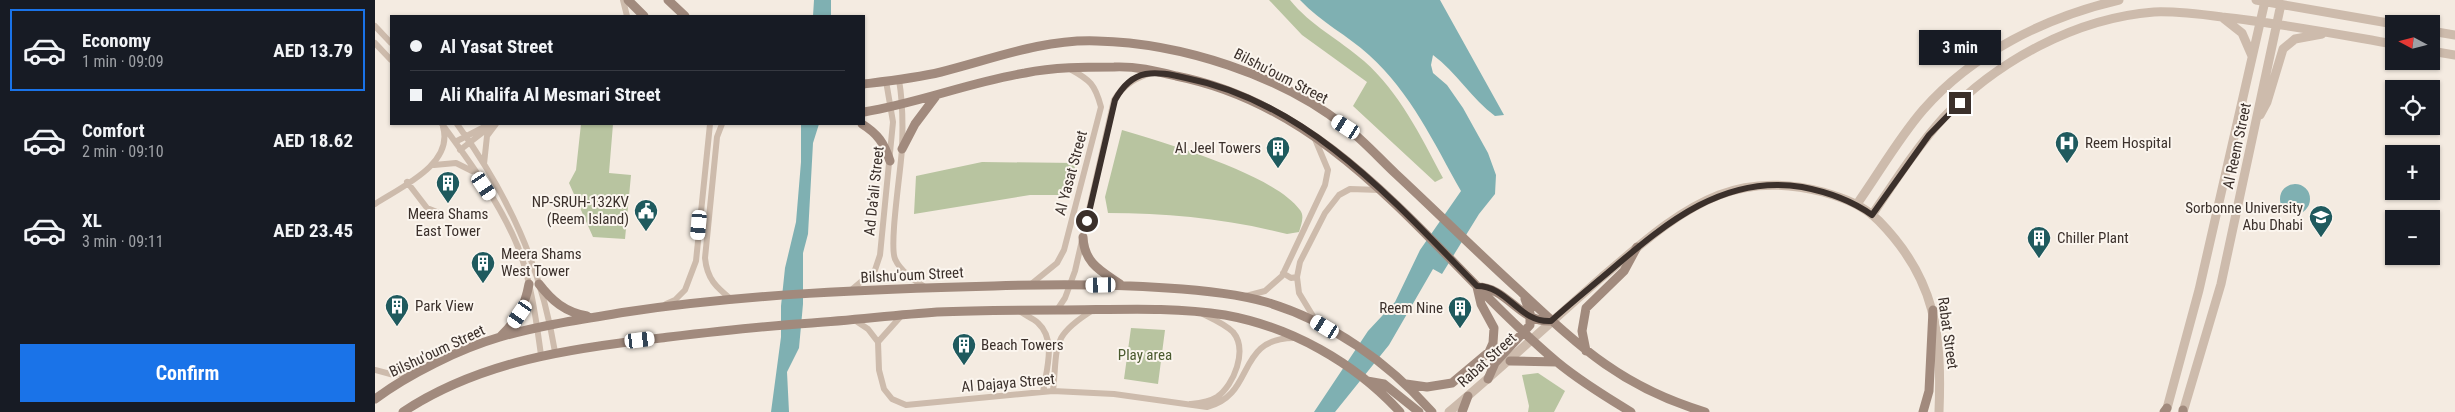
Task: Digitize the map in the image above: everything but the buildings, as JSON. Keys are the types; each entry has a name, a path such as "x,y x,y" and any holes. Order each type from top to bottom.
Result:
{"main road":[{"path":"628,0 643,15"},
{"path":"668,0 684,15"},
{"name":"Bilshu'oum Street","path":"865,84 940,72 1023,48 1053,43 1096,40 1160,47 1219,61 1303,99 1346,127 1551,321 1586,351 1642,388 1665,400 1705,412"},
{"path":"865,112 936,96 1026,72 1069,68 1116,66 1155,71 1212,83 1280,114 1340,154 1382,190 1477,286 1557,362 1631,412"},
{"path":"902,149 915,124 936,96"},
{"path":"864,125 874,132 885,145 890,161"},
{"path":"1083,237 1083,248 1092,264 1120,284"},
{"path":"1586,351 1582,331 1586,308 1624,271 1637,247"},
{"path":"499,337 520,314 529,284"},
{"path":"539,284 549,297 561,307 576,314 592,318"},
{"name":"Bilshu'oum Street","path":"375,399 430,367 499,337 550,325 592,318 744,298 925,287 1120,284 1215,291 1245,296 1317,322 1371,355 1406,384 1432,412"},
{"path":"1477,286 1497,291 1530,318 1551,321"},
{"path":"1406,384 1427,387 1452,383 1489,352 1493,343 1494,328 1481,304 1477,286"},
{"path":"1489,379 1495,363 1529,335 1530,318 1523,294"},
{"path":"403,412 460,382 555,352 747,327 902,315 1018,310 1160,310 1202,313 1252,321 1297,338 1323,351 1367,381 1400,412"},
{"path":"1923,412 1929,391 1933,310"},
{"path":"1510,361 1557,362"},
{"path":"1367,381 1384,384 1419,412"},
{"path":"1418,396 1423,412"},
{"path":"1462,412 1468,396"}],"street":[{"path":"623,0 627,15"},
{"path":"1857,204 1923,110 1954,79 1998,48 2049,23 2088,7 2119,0"},
{"path":"2262,0 2282,2 2385,22"},
{"name":"Al Reem Street","path":"2166,411 2194,308 2261,22 2262,0"},
{"path":"2304,0 2311,9"},
{"name":"Al Reem Street","path":"2183,411 2221,284 2282,2"},
{"path":"1872,215 1905,165 1945,116 1989,77 2057,37 2091,25 2152,12 2182,12 2277,23 2385,42"},
{"path":"2221,17 2231,22 2246,38 2252,60"},
{"path":"375,26 390,42"},
{"path":"2440,32 2455,35"},
{"path":"2256,122 2267,102 2280,55 2288,43 2303,36 2334,34"},
{"path":"375,43 390,59"},
{"path":"2440,52 2455,55"},
{"name":"Al Yasat Street","path":"1030,285 1057,263 1064,250 1101,107 1097,90 1088,79 1069,68"},
{"name":"Al Yasat Street","path":"1057,310 1071,285 1115,100 1123,87 1133,80 1155,71"},
{"name":"Ad Da'ali Street","path":"899,80 903,104 902,149 893,250 899,266 925,287"},
{"name":"Ad Da'ali Street","path":"849,292 869,276 878,263 893,122 885,81"},
{"path":"431,166 444,147 442,125"},
{"path":"443,125 461,150 510,229 529,284 541,355"},
{"path":"458,125 471,143 519,226 533,262 550,325 555,352"},
{"path":"455,142 465,135 490,125"},
{"path":"461,150 492,125"},
{"path":"484,165 487,136 492,125"},
{"path":"657,308 675,300 685,290 692,276 696,261 710,125"},
{"path":"722,125 717,138 705,258 711,282 732,300"},
{"path":"1245,296 1265,290 1283,273 1325,185 1328,170 1326,161 1313,135"},
{"path":"375,204 431,166 439,163 456,163 464,166 477,176"},
{"path":"407,182 427,208 437,212"},
{"name":"Rabat Street","path":"1449,412 1510,361 1529,335 1551,321 1637,247 1687,210 1718,195 1749,186 1769,185 1795,186 1839,197 1857,204 1872,215 1907,253 1927,292 1933,310 1940,368 1939,412"},
{"path":"1317,322 1299,293 1297,276 1299,262 1325,213 1339,195 1350,189 1382,190"},
{"path":"1283,273 1291,278 1297,276"},
{"path":"1018,310 1037,322 1047,334 1049,353 1043,392"},
{"path":"1053,391 1056,352 1060,336 1093,310"},
{"name":"Al Dajaya Street","path":"1187,405 1206,402 1221,394 1239,362 1240,346 1233,333 1202,313"},
{"path":"852,319 868,329 878,342 902,315"},
{"name":"Al Dajaya Street","path":"878,342 879,370 884,389 898,403 915,406 968,398 1053,391 1114,394 1207,407 1223,401 1236,388 1256,352 1263,344 1274,339 1297,338"},
{"path":"375,370 394,376 430,367"}],"green space":[{"path":"1269,0 1290,0 1307,17 1355,53 1377,73 1408,115 1443,178 1435,182 1353,106 1367,82 1302,35"},
{"path":"581,125 613,125 609,173 631,175 625,239 593,237 569,183 576,170"},
{"path":"1122,130 1217,161 1267,184 1287,197 1300,210 1302,224 1299,232 1287,234 1243,224 1198,218 1108,213 1105,197"},
{"path":"982,162 1076,163 1068,195 1030,195 914,214 916,176"},
{"name":"Play area","path":"1131,328 1165,330 1158,384 1124,379"},
{"path":"1538,373 1565,391 1554,412 1528,412 1529,406 1522,375"}],"water":[{"path":"814,0 831,0 831,15 813,15"},
{"path":"1300,0 1440,0 1504,115 1495,116 1433,55 1431,65 1433,73 1447,85 1463,108 1488,153 1496,175 1495,194 1479,214 1442,274 1433,269 1389,345 1335,412 1314,412 1368,331 1395,302 1420,250 1461,191 1421,119 1384,70 1369,55"},
{"path":"801,125 819,125 813,143 808,234 803,253 803,304 799,348 787,372 789,412 771,412 781,337 781,306 785,268 796,222 801,162"},
{"path":"2295,184 2306,188 2310,199 2306,210 2295,214 2284,210 2280,199 2284,188"}],"place":[{"name":"Reem Hospital","path":"2067,164"},
{"name":"Al Jeel Towers","path":"1278,169"},
{"name":"Meera Shams East Tower","path":"448,204"},
{"name":"NP-SRUH-132KV (Reem Island)","path":"646,232"},
{"name":"Sorbonne University Abu Dhabi","path":"2321,238"},
{"name":"Chiller Plant","path":"2039,259"},
{"name":"Meera Shams West Tower","path":"483,284"},
{"name":"Park View","path":"397,327"},
{"name":"Reem Nine","path":"1460,329"},
{"name":"Beach Towers","path":"964,366"}],"route":[{"path":"1087,221 1115,100 1123,87 1133,80 1155,71 1212,83 1280,114 1313,135 1340,154 1382,190 1477,286 1484,286 1497,291 1529,317 1551,321 1637,247 1687,210 1732,190 1749,186 1769,185 1787,185 1811,189 1857,204 1872,215 1905,165 1945,116 1960,103"}]}
